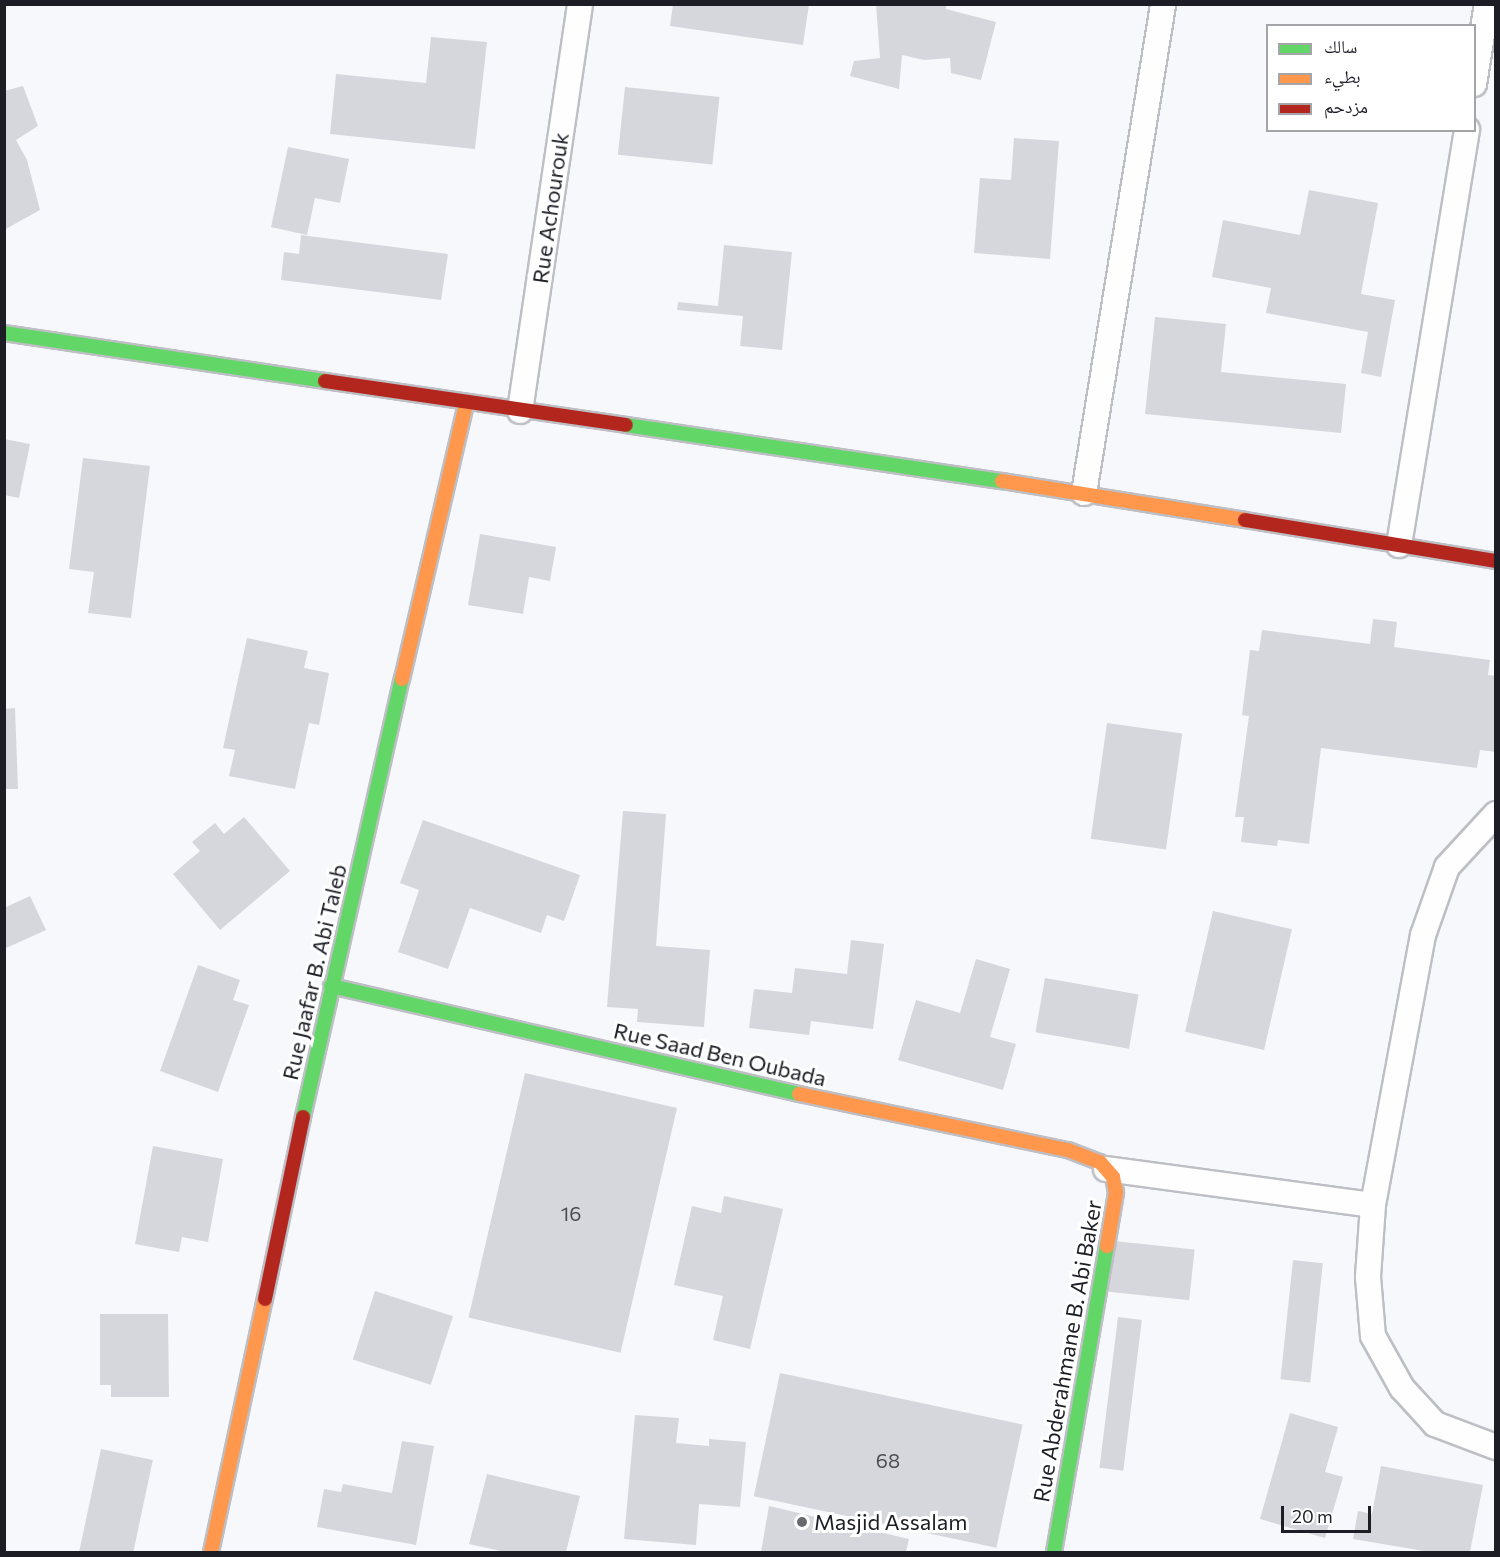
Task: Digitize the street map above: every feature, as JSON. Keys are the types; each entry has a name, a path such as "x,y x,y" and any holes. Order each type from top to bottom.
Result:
{"street":[{"name":"Rue Achourouk","path":"520,411 580,4"},
{"path":"1084,493 1163,4"},
{"path":"1476,72 1487,4"},
{"path":"1400,545 1467,132"},
{"path":"4,333 282,371 466,403 1084,493 1496,561"},
{"name":"Rue Jaafar B. Abi Taleb","path":"211,1552 331,986 466,403"},
{"path":"1496,814 1461,848 1448,867 1432,903 1373,1205 1369,1311 1379,1353 1416,1407 1435,1424 1496,1448"},
{"name":"Rue Saad Ben Oubada","path":"331,986 765,1087 1068,1150 1103,1165"},
{"path":"1103,1165 1373,1205"},
{"name":"Rue Abderahmane B. Abi Baker","path":"1054,1552 1114,1204 1114,1180 1103,1165"}],"building":[{"path":"673,4 809,4 803,45 670,26"},
{"path":"876,4 946,4 946,9 996,22 981,80 951,73 950,58 924,60 902,55 899,89 850,76 854,61 880,58"},
{"path":"431,37 487,42 475,149 330,134 336,74 426,83"},
{"path":"23,86 38,126 16,140 27,160 40,210 4,230 4,91"},
{"path":"625,87 719,97 712,165 618,155"},
{"path":"1014,138 1059,141 1050,259 974,253 980,178 1011,180"},
{"path":"288,147 349,159 340,203 315,198 307,235 271,227"},
{"path":"1309,190 1378,203 1361,294 1395,300 1381,377 1361,373 1368,332 1266,313 1271,288 1212,277 1223,220 1300,235"},
{"path":"301,235 448,254 441,300 281,280 284,252 299,254"},
{"path":"724,245 792,252 782,350 740,346 743,316 677,310 678,302 718,306"},
{"path":"1155,317 1226,324 1221,372 1346,384 1341,433 1145,414"},
{"path":"4,439 30,444 19,498 4,495"},
{"path":"83,458 150,466 131,618 88,613 94,572 69,569"},
{"path":"480,534 556,547 550,581 529,577 523,614 468,605"},
{"path":"1373,619 1397,622 1394,647 1490,660 1488,675 1496,676 1496,752 1480,750 1477,768 1321,748 1309,844 1278,840 1277,846 1241,842 1244,817 1235,817 1249,716 1242,715 1250,650 1259,651 1262,630 1370,644"},
{"path":"247,638 308,651 304,668 329,673 319,725 309,723 295,789 229,776 235,750 223,748"},
{"path":"15,708 18,789 4,789 4,709"},
{"path":"1107,723 1182,734 1166,849 1091,839"},
{"path":"623,811 666,814 656,946 710,950 704,1027 637,1022 638,1009 607,1007"},
{"path":"244,817 290,871 220,930 173,874 200,851 192,842 215,823 224,834"},
{"path":"423,820 580,875 564,921 547,915 541,933 470,908 448,969 398,952 419,890 400,883"},
{"path":"30,896 46,930 4,949 4,908"},
{"path":"1213,911 1292,929 1264,1050 1185,1032"},
{"path":"851,940 884,944 873,1029 811,1021 809,1035 749,1028 754,989 792,993 795,968 847,974"},
{"path":"976,959 1010,969 990,1037 1016,1044 1003,1090 898,1060 916,1000 960,1013"},
{"path":"198,965 240,980 233,1000 249,1005 218,1092 160,1071"},
{"path":"1045,978 1139,994 1129,1049 1035,1032"},
{"path":"525,1073 677,1108 621,1353 469,1318"},
{"path":"153,1146 223,1159 208,1242 182,1237 179,1252 135,1244"},
{"path":"724,1196 783,1209 750,1349 713,1340 723,1296 674,1285 692,1206 721,1213"},
{"path":"1114,1241 1195,1249 1189,1300 1109,1292"},
{"path":"1293,1260 1323,1263 1310,1382 1280,1379"},
{"path":"375,1291 453,1316 431,1385 353,1359"},
{"path":"100,1314 168,1314 169,1397 111,1397 111,1385 100,1385"},
{"path":"1118,1317 1142,1320 1123,1471 1099,1468"},
{"path":"780,1373 1023,1425 996,1548 754,1496"},
{"path":"1290,1413 1338,1427 1325,1472 1343,1477 1325,1538 1260,1519"},
{"path":"635,1415 679,1418 676,1443 709,1446 709,1439 746,1442 740,1507 699,1504 696,1545 624,1539"},
{"path":"402,1441 434,1446 416,1545 317,1527 324,1489 341,1492 343,1484 392,1493"},
{"path":"101,1449 153,1460 133,1552 79,1552"},
{"path":"1381,1466 1483,1485 1470,1552 1430,1552 1353,1539 1358,1511 1372,1514"},
{"path":"487,1474 580,1496 566,1552 505,1552 469,1544"},
{"name":"Masjid Assalam","path":"769,1506 909,1539 906,1552 761,1552"}],"traffic: fast":[{"path":"4,333 325,381"},
{"path":"626,425 1002,481"},
{"path":"303,1117 402,679"},
{"path":"331,986 799,1094"},
{"path":"1054,1552 1107,1246"}],"traffic: slow":[{"path":"402,679 466,403"},
{"path":"1002,481 1245,520"},
{"path":"799,1094 1068,1150 1100,1162 1113,1177 1116,1193 1107,1246"},
{"path":"211,1552 265,1299"}],"traffic: jam":[{"path":"325,381 626,425"},
{"path":"1245,520 1496,561"},
{"path":"265,1299 303,1117"}],"place":[{"name":"Masjid Assalam","path":"802,1522"}]}
